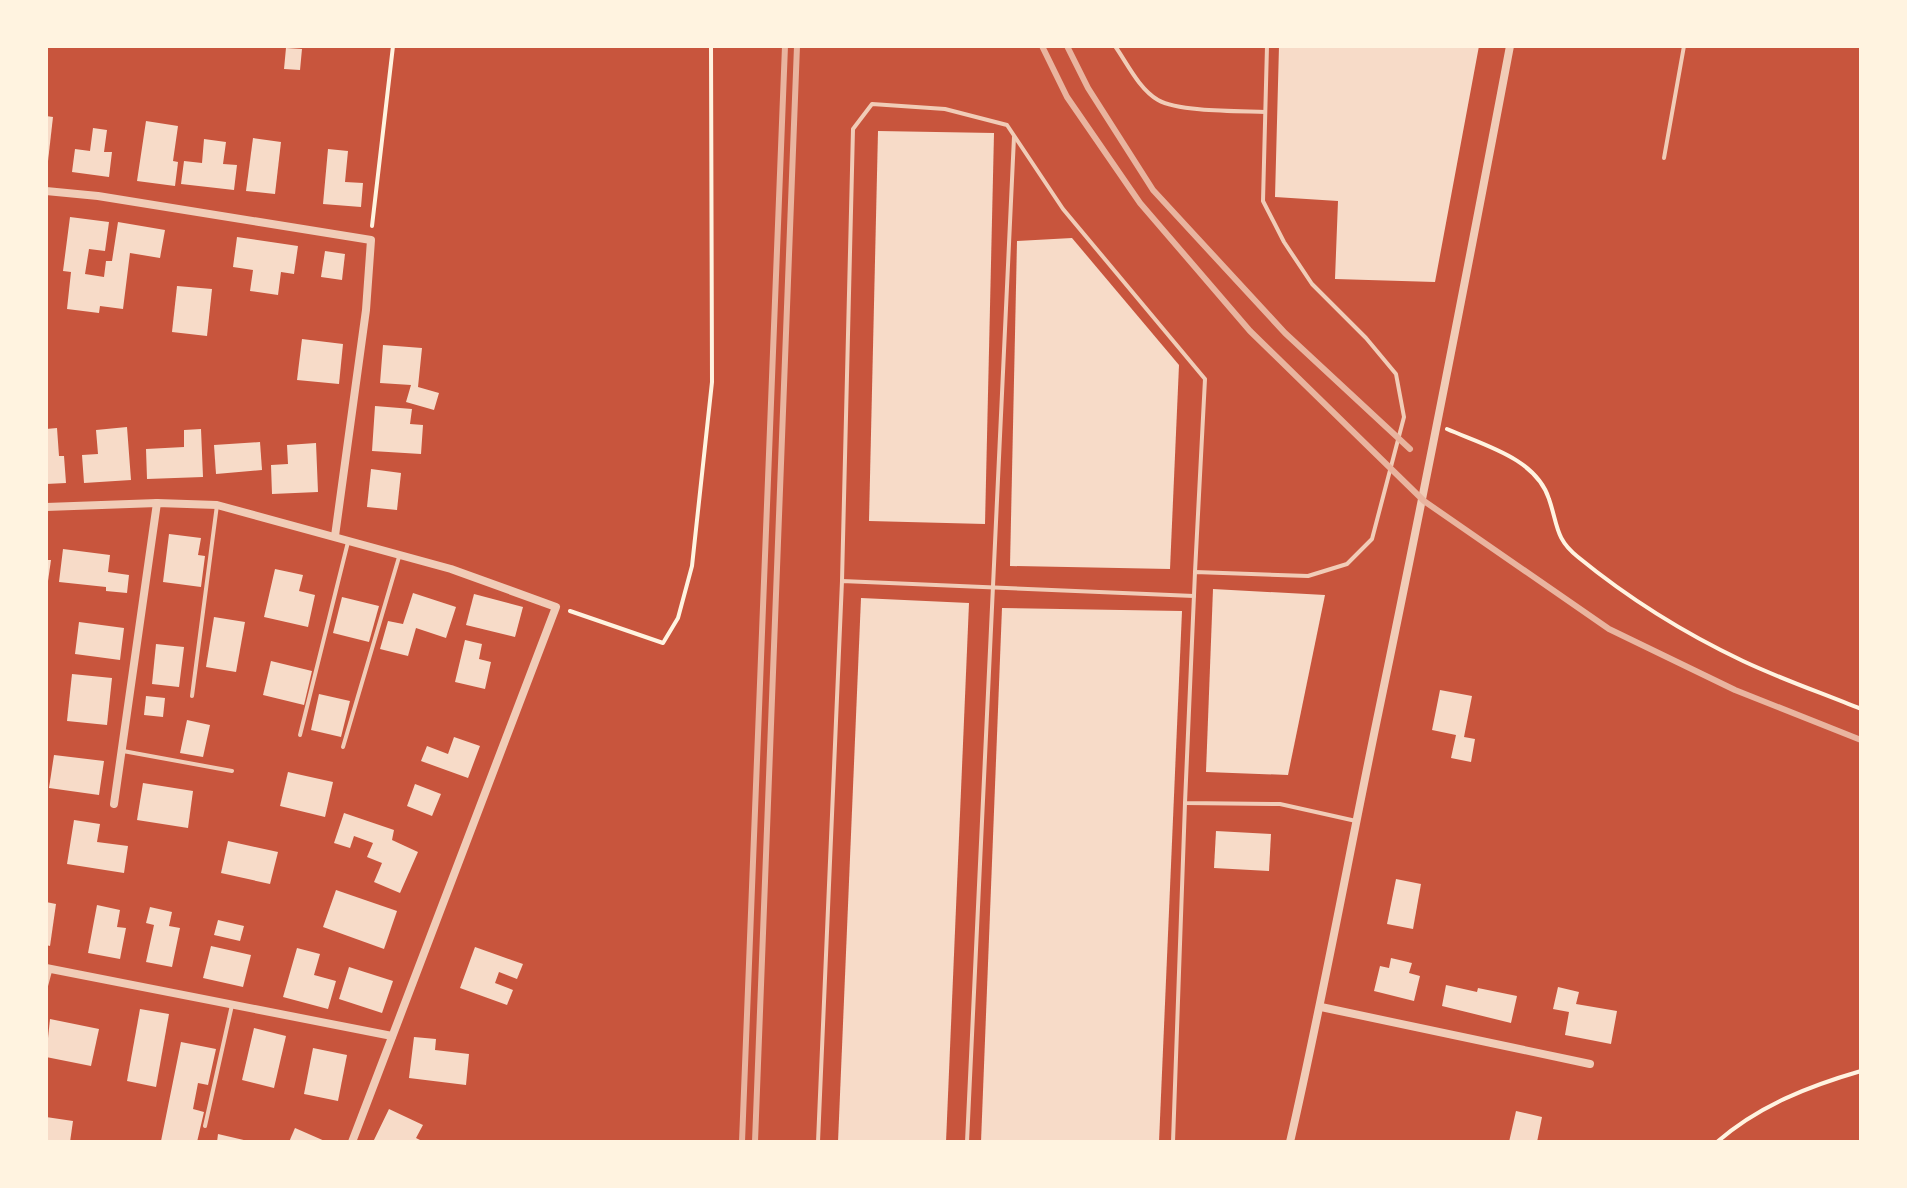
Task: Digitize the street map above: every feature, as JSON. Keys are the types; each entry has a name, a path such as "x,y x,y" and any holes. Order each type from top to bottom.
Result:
{"street":[{"path":"1290,1142 1321,1007 1439,425 1510,46"},
{"path":"46,191 98,196 371,240 366,310 335,536"},
{"path":"114,804 157,503"},
{"path":"46,507 157,503 217,505 451,569 556,607 352,1142"},
{"path":"48,968 392,1036"},
{"path":"1321,1007 1590,1064"}],"lane":[{"path":"1115,46 1142,85 1158,100 1176,106 1265,112"},
{"path":"1195,572 1308,576 1347,564 1372,539 1404,417 1396,374 1366,338 1312,284 1284,242 1263,201 1267,46"},
{"path":"1664,158 1684,46"},
{"path":"818,1142 842,581 853,129 872,104 945,109 1007,125 1063,209 1205,379 1173,1142"},
{"path":"967,1142 1014,135"},
{"path":"192,696 217,505"},
{"path":"300,735 349,540"},
{"path":"343,747 400,554"},
{"path":"842,581 1194,596"},
{"path":"121,750 232,771"},
{"path":"1185,803 1280,804 1357,821"},
{"path":"46,986 48,968"},
{"path":"205,1126 232,1005"}],"path":[{"path":"371,240 393,46"},
{"path":"556,607 663,643 678,618 692,566 712,382 711,46"},
{"path":"1439,425 1521,463 1538,479 1549,498 1561,541 1576,556 1648,610 1743,661 1861,709"},
{"path":"1717,1142 1741,1121 1785,1099 1829,1080 1861,1071"}],"building":[{"path":"1279,46 1479,46 1435,282 1335,279 1338,201 1275,197"},
{"path":"286,48 302,49 300,70 284,69"},
{"path":"46,116 53,117 48,161 46,161"},
{"path":"146,121 178,126 173,161 178,162 175,186 137,181"},
{"path":"93,128 107,130 104,152 112,152 109,177 72,172 75,149 90,151"},
{"path":"878,131 994,133 985,524 869,521"},
{"path":"253,138 281,142 275,194 246,191"},
{"path":"204,139 226,142 223,164 237,165 234,190 181,184 184,161 202,163"},
{"path":"328,149 348,151 345,182 363,183 361,207 323,204"},
{"path":"70,217 109,222 105,251 89,249 85,274 104,277 106,261 112,261 118,222 165,230 160,258 130,253 123,309 100,306 99,313 67,309 71,272 63,271"},
{"path":"237,237 298,246 294,274 281,272 278,295 250,291 253,270 233,267"},
{"path":"1072,238 1179,365 1170,569 1010,566 1017,241"},
{"path":"325,251 345,254 342,280 321,277"},
{"path":"177,286 212,289 207,336 172,332"},
{"path":"302,339 343,344 339,384 297,380"},
{"path":"383,345 422,348 418,387 439,393 434,410 406,402 411,385 380,383"},
{"path":"375,406 412,409 410,424 423,425 421,454 372,451"},
{"path":"127,427 131,480 84,483 82,455 98,454 96,430"},
{"path":"57,428 59,456 64,456 66,483 46,484 46,429"},
{"path":"201,429 203,477 147,479 146,449 184,447 184,430"},
{"path":"260,442 262,470 216,474 214,445"},
{"path":"316,443 318,492 272,494 271,465 288,464 287,445"},
{"path":"371,469 401,473 397,510 367,507"},
{"path":"169,534 201,538 198,555 205,556 201,587 163,582"},
{"path":"63,549 110,555 108,572 129,575 127,593 106,591 106,587 59,582"},
{"path":"46,560 51,560 48,581 46,581"},
{"path":"275,569 303,575 299,591 315,595 308,627 264,617"},
{"path":"1213,589 1325,595 1288,775 1206,772"},
{"path":"413,593 456,607 446,638 416,628 408,656 380,649 388,621 403,624"},
{"path":"474,594 523,607 515,637 466,625"},
{"path":"342,597 379,606 369,642 333,633"},
{"path":"861,598 969,603 946,1142 838,1142"},
{"path":"1002,608 1182,611 1159,1142 981,1142"},
{"path":"214,617 245,622 236,672 206,667"},
{"path":"79,622 124,628 120,660 75,654"},
{"path":"465,640 482,644 479,659 491,662 485,689 455,682"},
{"path":"156,644 184,647 179,687 152,684"},
{"path":"271,661 312,671 304,705 263,695"},
{"path":"72,674 112,678 107,725 67,721"},
{"path":"1440,690 1472,696 1464,737 1475,739 1471,762 1451,758 1456,735 1432,730"},
{"path":"319,694 350,701 341,737 311,730"},
{"path":"146,696 165,698 163,717 144,715"},
{"path":"187,720 210,725 203,757 180,753"},
{"path":"454,737 480,746 468,778 421,761 427,746 448,754"},
{"path":"54,755 104,761 99,795 49,788"},
{"path":"288,772 333,782 325,817 280,806"},
{"path":"143,783 193,791 188,828 137,820"},
{"path":"415,784 441,794 432,816 407,806"},
{"path":"344,813 394,830 392,840 418,852 400,893 374,882 382,863 367,857 373,843 354,836 350,848 334,843"},
{"path":"74,820 100,824 97,842 128,846 124,873 67,864"},
{"path":"1216,831 1271,834 1269,871 1214,868"},
{"path":"228,841 278,852 270,884 221,873"},
{"path":"1396,879 1421,884 1413,929 1387,924"},
{"path":"336,890 397,911 384,949 323,927"},
{"path":"46,902 56,904 50,946 46,945"},
{"path":"97,905 120,910 117,927 126,928 120,959 88,953"},
{"path":"150,907 172,912 169,926 180,928 172,967 146,962 154,925 146,923"},
{"path":"218,920 244,926 240,941 214,935"},
{"path":"211,946 251,955 243,987 203,978"},
{"path":"475,947 523,964 517,979 499,972 495,983 513,990 507,1005 460,988"},
{"path":"297,948 320,954 314,975 336,981 328,1009 283,997"},
{"path":"1391,958 1412,963 1409,973 1420,976 1414,1001 1374,991 1380,966 1389,968"},
{"path":"349,967 393,981 382,1013 339,999"},
{"path":"1446,985 1517,996 1511,1023 1442,1006"},
{"path":"1558,987 1579,992 1576,1004 1617,1011 1611,1044 1565,1035 1569,1012 1553,1009"},
{"path":"140,1009 169,1014 156,1087 127,1081"},
{"path":"50,1019 99,1029 91,1066 46,1057"},
{"path":"254,1028 286,1036 274,1088 242,1080"},
{"path":"414,1037 436,1039 435,1050 469,1054 466,1085 409,1078"},
{"path":"181,1042 216,1049 208,1085 198,1083 193,1109 204,1112 197,1142 161,1141"},
{"path":"313,1048 347,1055 338,1101 304,1094"},
{"path":"389,1109 423,1125 416,1138 424,1142 373,1142"},
{"path":"1516,1111 1542,1117 1537,1142 1509,1142"},
{"path":"46,1117 73,1121 70,1142 46,1142"},
{"path":"295,1128 327,1142 289,1142"},
{"path":"218,1134 248,1141 217,1142"}],"railway":[{"path":"742,1142 785,46"},
{"path":"755,1142 797,46"},
{"path":"1042,46 1067,97 1140,203 1250,331 1424,501 1609,629 1735,690 1861,740"},
{"path":"1067,46 1088,88 1153,190 1285,333 1410,449"}]}
